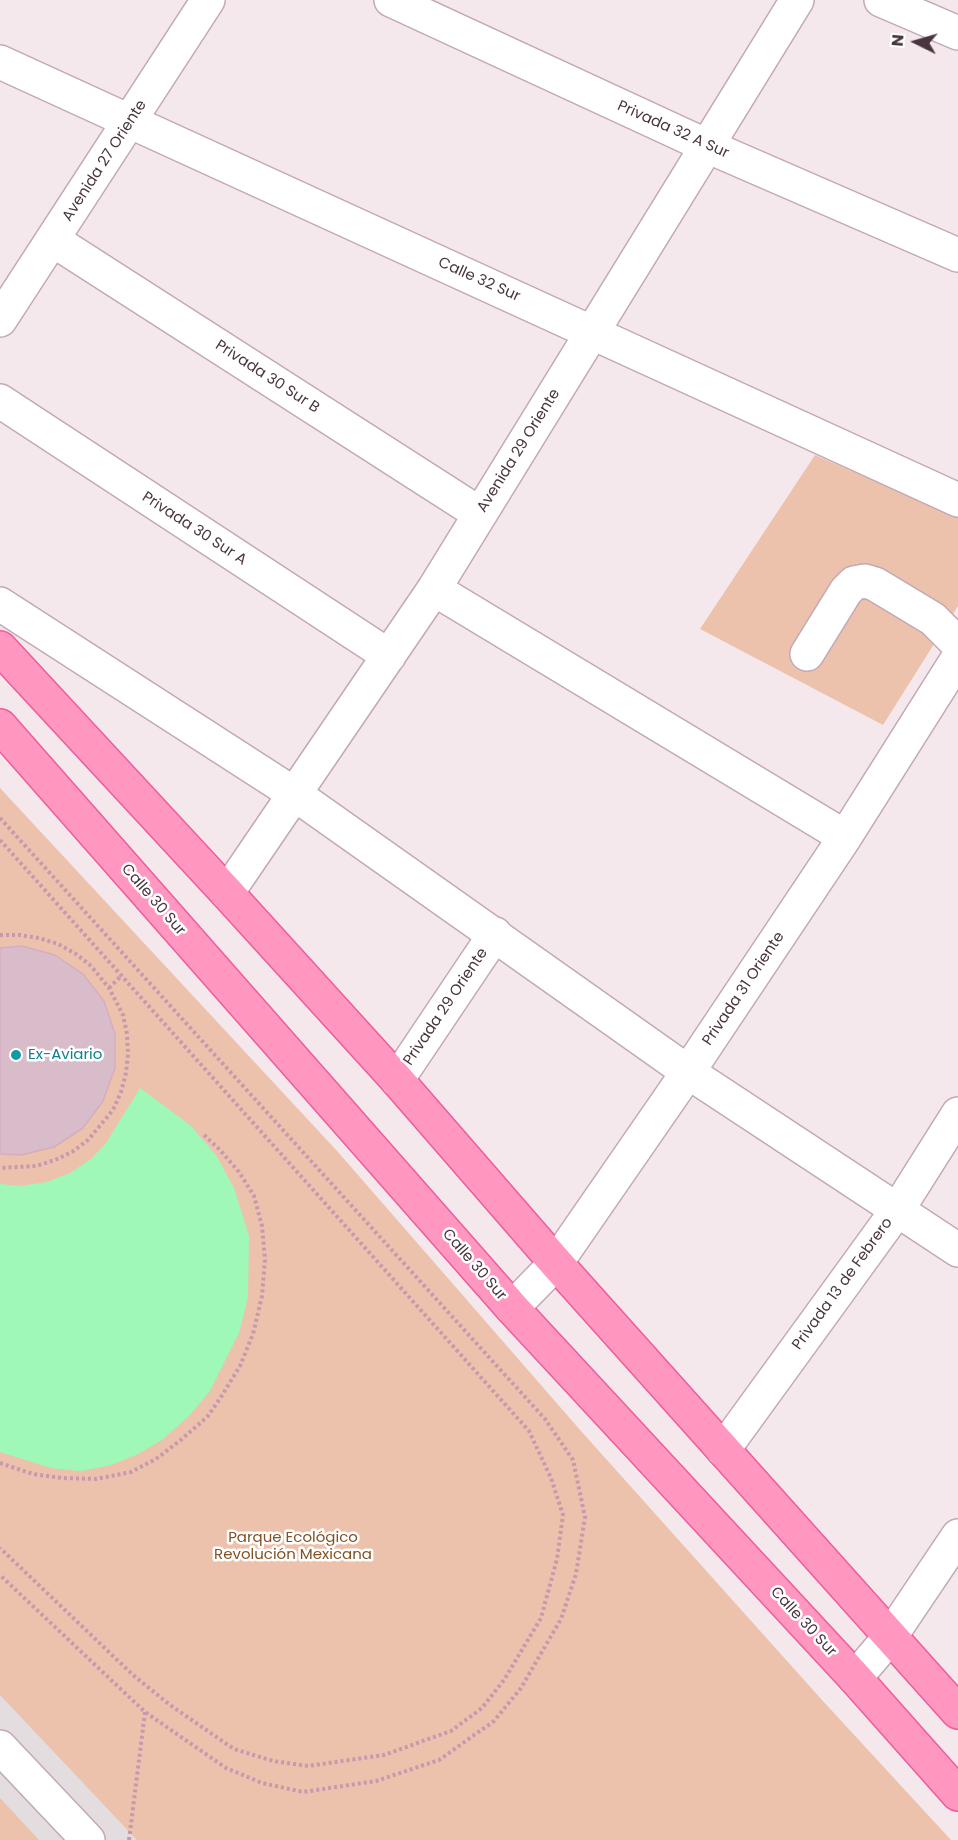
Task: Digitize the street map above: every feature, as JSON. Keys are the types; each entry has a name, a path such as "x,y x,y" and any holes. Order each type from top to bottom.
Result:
{"main road":[{"path":"0,648 397,1080 556,1263 958,1712"},
{"name":"Calle 30 Sur","path":"0,726 512,1308 855,1678 958,1794"}],"street":[{"name":"Avenida 27 Oriente","path":"0,320 131,122 208,0"},
{"name":"Privada 32 A Sur","path":"391,0 707,146 958,255"},
{"name":"Avenida 29 Oriente","path":"227,893 296,795 434,589 797,0"},
{"path":"881,0 958,33"},
{"name":"Calle 32 Sur","path":"0,62 958,500"},
{"name":"Privada 30 Sur B","path":"54,240 480,514"},
{"name":"Privada 30 Sur A","path":"0,401 389,656"},
{"path":"807,654 846,591 854,584 865,581 875,584 933,619 958,644"},
{"path":"434,589 845,837"},
{"path":"0,604 296,795 688,1072 958,1250"},
{"name":"Privada 31 Oriente","path":"512,1308 556,1263 688,1072 845,837 958,658"},
{"name":"Privada 29 Oriente","path":"397,1080 495,934"},
{"name":"Privada 13 de Febrero","path":"723,1450 898,1209 958,1114"},
{"path":"855,1678 890,1637 958,1536"},
{"path":"0,1747 88,1840"}],"path":[{"path":"0,818 545,1419 573,1460 585,1517 576,1574 561,1619 521,1688 495,1721 439,1760 376,1781 303,1792 262,1784 226,1768 145,1712 0,1575"},
{"path":"0,840 529,1431 552,1478 563,1515 557,1559 541,1618 504,1680 482,1708 451,1731 384,1755 308,1766 273,1761 234,1749 170,1705 133,1675 0,1548"},
{"path":"0,935 20,935 58,944 91,966 109,988 123,1015 128,1054 126,1073 113,1110 88,1140 72,1152 36,1166 17,1169 0,1168"},
{"path":"109,988 121,976"},
{"path":"0,1463 33,1474 62,1478 96,1479 132,1472 156,1459 182,1439 208,1416 221,1397 240,1366 253,1334 262,1296 265,1260 262,1226 254,1196 239,1172 203,1134"},
{"path":"129,1840 145,1712"}],"green space":[{"path":"815,455 958,517 958,606 883,725 700,629"},
{"name":"Parque Ecológico Revolución Mexicana","path":"0,788 338,1152 581,1431 951,1840 0,1840"}],"shaded area":[{"path":"140,1088 190,1125 216,1155 234,1188 249,1236 248,1297 239,1333 210,1391 189,1416 162,1440 138,1454 111,1465 81,1471 51,1468 0,1452 0,1184 20,1186 47,1182 70,1173 91,1159 106,1143"},
{"path":"0,1695 137,1840 39,1840 0,1798"}],"building":[{"path":"22,946 55,955 83,974 104,1001 115,1034 115,1068 103,1101 83,1128 54,1147 21,1155 0,1154 0,948"}],"place":[{"name":"Ex-Aviario","path":"16,1055"}]}
